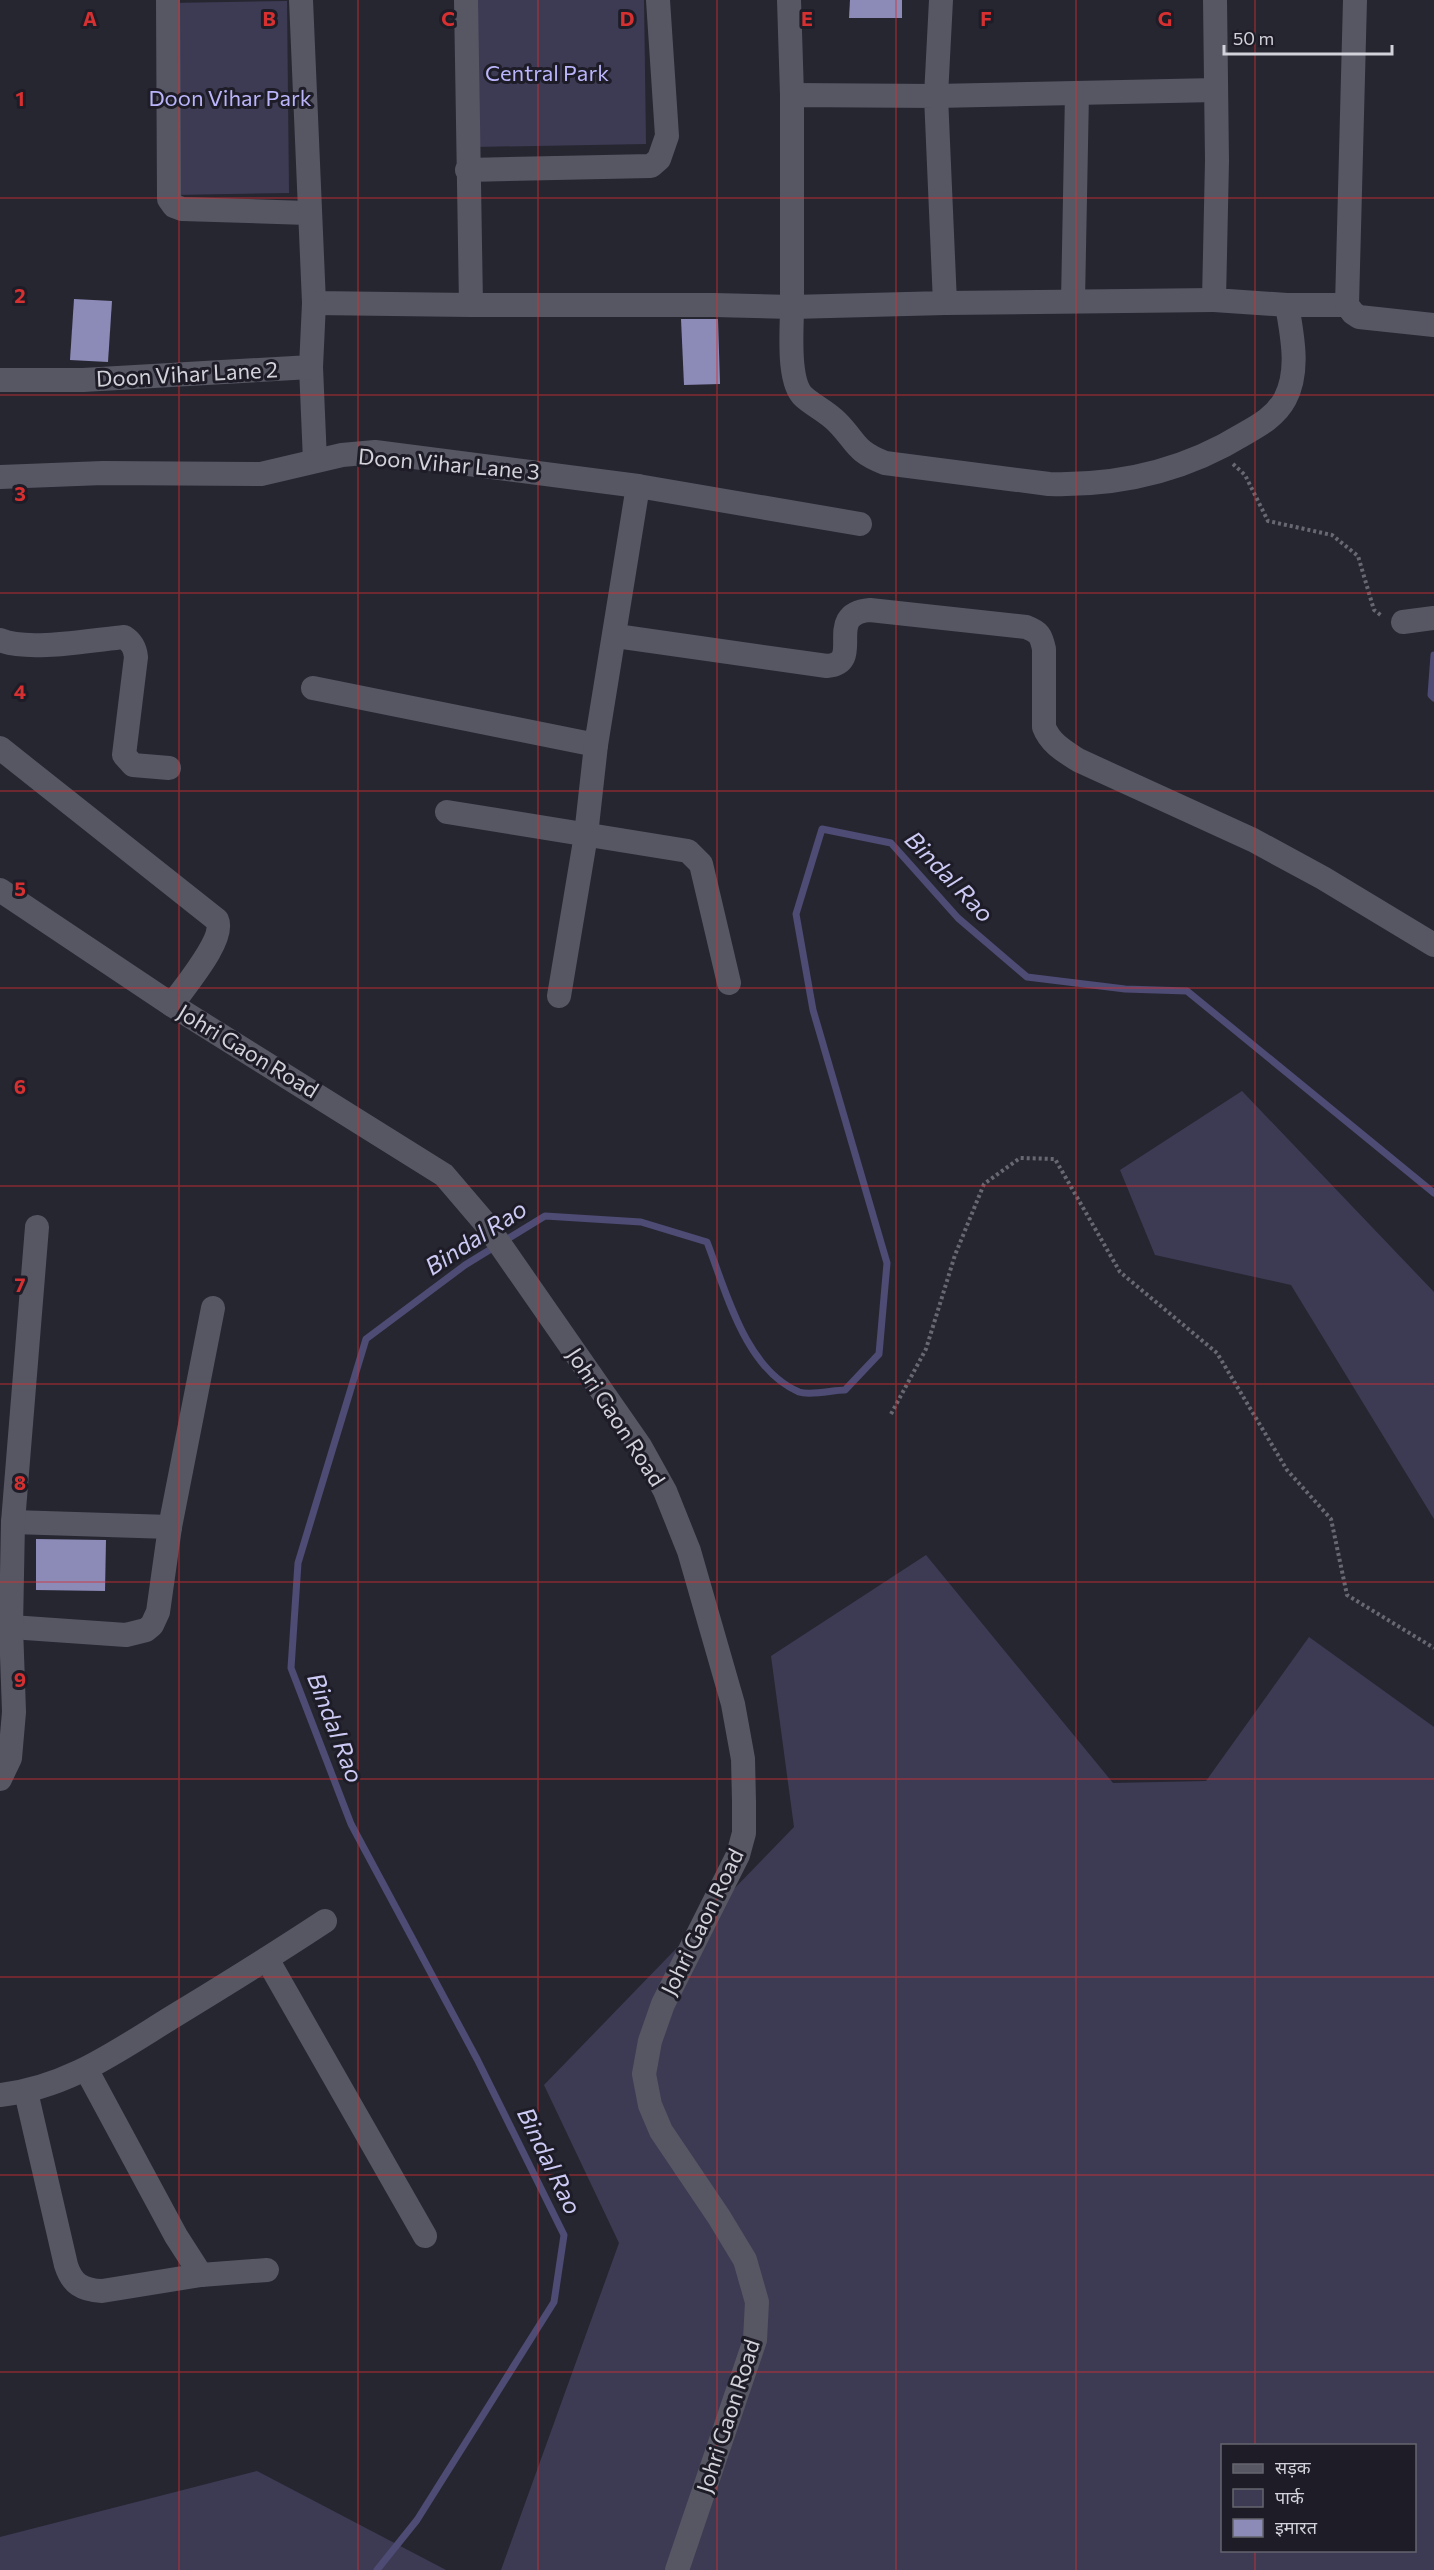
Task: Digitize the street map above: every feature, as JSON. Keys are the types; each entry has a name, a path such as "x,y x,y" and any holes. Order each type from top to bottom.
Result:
{"street":[{"path":"168,0 169,199 182,209 308,213"},
{"name":"Doon Vihar Lane 2","path":"0,380 83,380 311,367 314,303 308,213 301,0"},
{"path":"466,0 471,305"},
{"path":"467,170 651,165 659,159 668,136 658,0"},
{"path":"789,0 792,95 793,375 804,397 832,416 860,451 885,463 1049,484 1076,485 1150,475 1186,464 1266,422 1278,411 1286,397 1292,376 1294,348 1287,305"},
{"path":"941,0 936,96 945,303"},
{"path":"1214,300 1215,0"},
{"path":"1355,0 1347,305 1359,317 1434,325"},
{"path":"792,95 936,96 1216,90"},
{"path":"1073,301 1077,93"},
{"path":"314,303 792,307 1214,300 1287,305 1347,305"},
{"path":"311,367 315,461"},
{"name":"Doon Vihar Lane 3","path":"0,477 103,473 261,474 352,453 375,452 638,486 860,524"},
{"path":"559,996 586,835 596,745 616,636 638,486"},
{"path":"616,636 827,666 837,663 844,656 847,623 854,613 859,611 870,610 1026,627 1038,632 1041,637 1044,649 1044,727 1047,735 1056,745 1078,760 1254,840 1323,878 1434,945"},
{"path":"1403,622 1434,618"},
{"path":"0,640 8,644 33,645 124,637 129,640 135,648 136,657 124,755 133,765 169,768"},
{"path":"313,688 596,745"},
{"path":"0,748 217,920 219,926 216,940 172,1005"},
{"path":"447,812 688,851 701,864 729,983"},
{"name":"Johri Gaon Road","path":"0,890 172,1005 357,1118 444,1175 485,1223 506,1253 640,1446 665,1491 689,1551 733,1704 743,1759 744,1833 738,1855 663,2004 650,2041 644,2074 650,2105 661,2131 745,2260 758,2302 755,2340 677,2570"},
{"path":"0,1779 10,1758 14,1712 11,1627 13,1522 37,1227"},
{"path":"11,1627 126,1635 146,1630 152,1625 158,1612 170,1527 213,1308"},
{"path":"13,1522 170,1527"},
{"path":"0,2095 26,2092 52,2085 86,2069 325,1921"},
{"path":"267,1959 425,2236"},
{"path":"86,2069 176,2236 201,2275"},
{"path":"26,2092 70,2278 81,2288 102,2291 201,2275 267,2270"}],"path":[{"path":"1217,449 1245,475 1268,521 1332,535 1358,556 1374,610 1385,619 1403,622"},
{"path":"891,1414 926,1348 955,1255 984,1184 1020,1158 1055,1159 1120,1272 1217,1353 1287,1470 1331,1519 1347,1595 1434,1648"}],"green space":[{"name":"Central Park","path":"472,0 644,0 646,144 474,147"},
{"name":"Doon Vihar Park","path":"287,1 289,193 173,195 171,3"},
{"path":"1242,1091 1434,1292 1434,1519 1291,1285 1155,1255 1120,1170"},
{"path":"926,1555 1113,1783 1206,1781 1309,1637 1434,1727 1434,2570 501,2570 619,2243 544,2085 794,1827 771,1656"},
{"path":"257,2471 446,2570 0,2570 0,2537"}],"building":[{"path":"850,0 902,0 902,18 849,18"},
{"path":"74,299 112,301 108,362 70,360"},
{"path":"681,319 718,319 720,384 684,385"},
{"path":"36,1539 106,1540 105,1591 36,1590"}],"waterway":[{"name":"Bindal Rao","path":"1434,655 1431,695 1434,698"},
{"name":"Bindal Rao","path":"377,2570 417,2520 554,2302 564,2235 477,2059 351,1824 291,1668 298,1563 366,1339 465,1265 545,1216 641,1222 707,1242 730,1305 751,1347 780,1381 799,1392 845,1390 879,1354 887,1263 813,1010 796,914 822,829 891,843 958,918 1027,977 1125,989 1187,991 1434,1193"}]}
